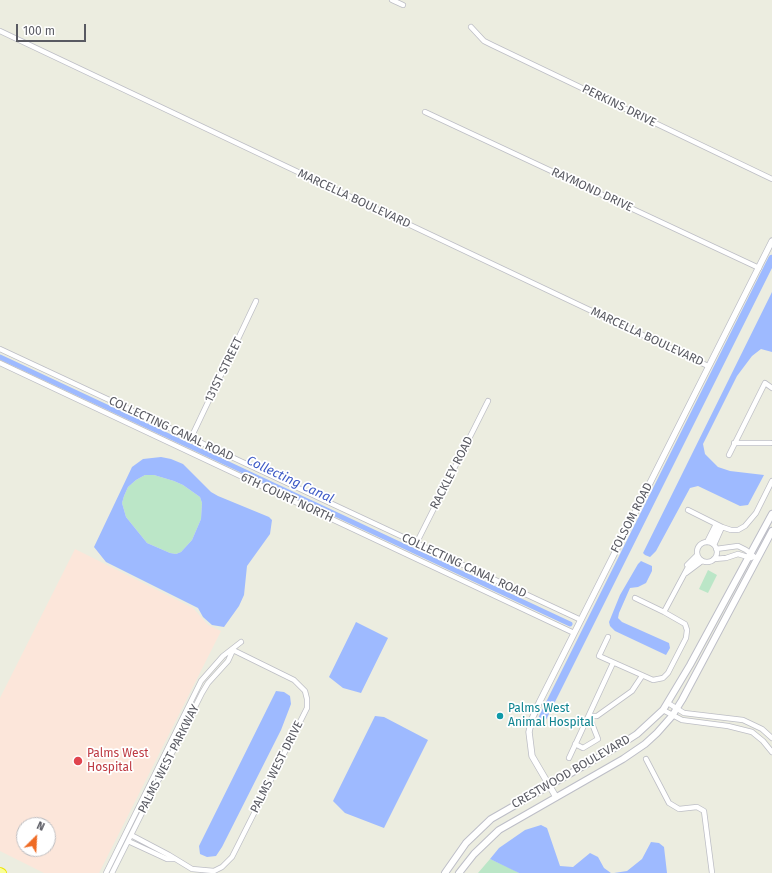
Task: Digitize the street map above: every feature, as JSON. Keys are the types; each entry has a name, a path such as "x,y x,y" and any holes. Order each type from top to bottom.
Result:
{"main road":[{"name":"CRESTWOOD BOULEVARD","path":"445,873 466,843 491,819 549,784 620,745 637,734 663,710 690,665 772,514"},
{"name":"CRESTWOOD BOULEVARD","path":"459,873 474,854 499,830 623,759 645,744 672,716 735,603 772,531"}],"street":[{"path":"392,0 403,5"},
{"name":"PERKINS DRIVE","path":"471,27 484,41 772,178"},
{"name":"MARCELLA BOULEVARD","path":"0,31 708,366"},
{"name":"RAYMOND DRIVE","path":"425,112 759,268"},
{"name":"FOLSOM ROAD","path":"556,797 532,756 529,732 539,703 772,241"},
{"name":"131ST STREET","path":"191,438 256,301"},
{"name":"COLLECTING CANAL ROAD","path":"0,349 580,620"},
{"name":"6TH COURT NORTH","path":"0,363 574,633"},
{"path":"729,455 765,383 772,388"},
{"name":"RACKLEY ROAD","path":"416,544 488,401"},
{"path":"734,443 772,443"},
{"path":"688,510 731,530 738,530 745,526 756,513 772,481"},
{"path":"714,559 712,545 719,525"},
{"path":"700,558 699,546 712,545 738,546 750,556"},
{"path":"700,558 709,562 714,559 726,558 738,554 757,559"},
{"path":"664,612 687,569 700,558"},
{"path":"608,637 599,656 653,680 662,678 668,672 686,638 686,624 635,598"},
{"name":"PALMS WEST PARKWAY","path":"106,873 201,681 207,672 223,656 233,650 241,642"},
{"name":"PALMS WEST PARKWAY","path":"112,873 205,688 228,660 233,650"},
{"name":"PALMS WEST DRIVE","path":"131,835 192,869 214,871 228,864 232,857 307,708 307,699 301,686 294,680 233,650"},
{"path":"569,758 614,663"},
{"path":"589,716 597,716 632,691 642,676"},
{"path":"668,703 684,713 743,720 759,726 772,738"},
{"path":"663,710 682,720 728,726 752,732 763,740 772,752"},
{"path":"575,744 583,748 598,739 589,716"},
{"path":"646,759 669,803 679,809 697,807 704,811 712,873"},
{"name":"PALMS WEST DRIVE","path":"128,841 167,859 174,859"}],"shaded area":[{"name":"Palms West Hospital","path":"75,549 193,608 208,625 221,631 99,873 44,873 0,851 0,698"}],"green space":[{"path":"145,475 154,475 174,481 183,485 200,497 202,503 201,519 192,540 181,552 176,554 170,553 147,543 126,517 122,503 128,487"},
{"path":"708,570 717,575 708,593 699,589"},
{"path":"490,859 512,869 519,873 478,873"}],"water":[{"path":"772,292 772,352 761,349 752,356 737,376 703,444 705,454 718,467 730,471 764,475 748,505 740,506 698,486 690,488 656,551 650,557 645,555 643,553"},
{"path":"161,457 183,464 211,492 269,517 272,520 270,534 247,566 244,595 239,606 224,627 212,625 203,617 198,608 106,562 94,547 132,467 143,459","holes":["145,475 154,475 183,485 200,497 202,503 201,519 192,540 181,552 176,554 147,543 126,517 122,503 128,487"]},
{"path":"641,561 652,566 652,571 646,583 638,587 630,588 618,618 622,622 669,643 670,648 666,655 615,631 610,626 609,622 620,595"},
{"path":"356,622 388,638 361,693 343,688 329,677"},
{"path":"276,691 284,692 290,696 291,704 281,730 222,847 216,856 207,857 200,854 199,846"},
{"path":"375,716 384,717 428,740 384,828 345,813 333,801"},
{"path":"541,825 547,828 560,866 573,867 590,853 598,857 604,868 611,873 519,873 490,859 499,848 525,830"},
{"path":"651,842 659,843 664,847 667,873 614,873 627,871 642,859"}],"waterway":[{"path":"543,717 772,259"},
{"name":"Collecting Canal","path":"0,357 570,624"}],"place":[{"name":"Palms West Animal Hospital","path":"500,716"},
{"name":"Palms West Hospital","path":"78,761"}]}
